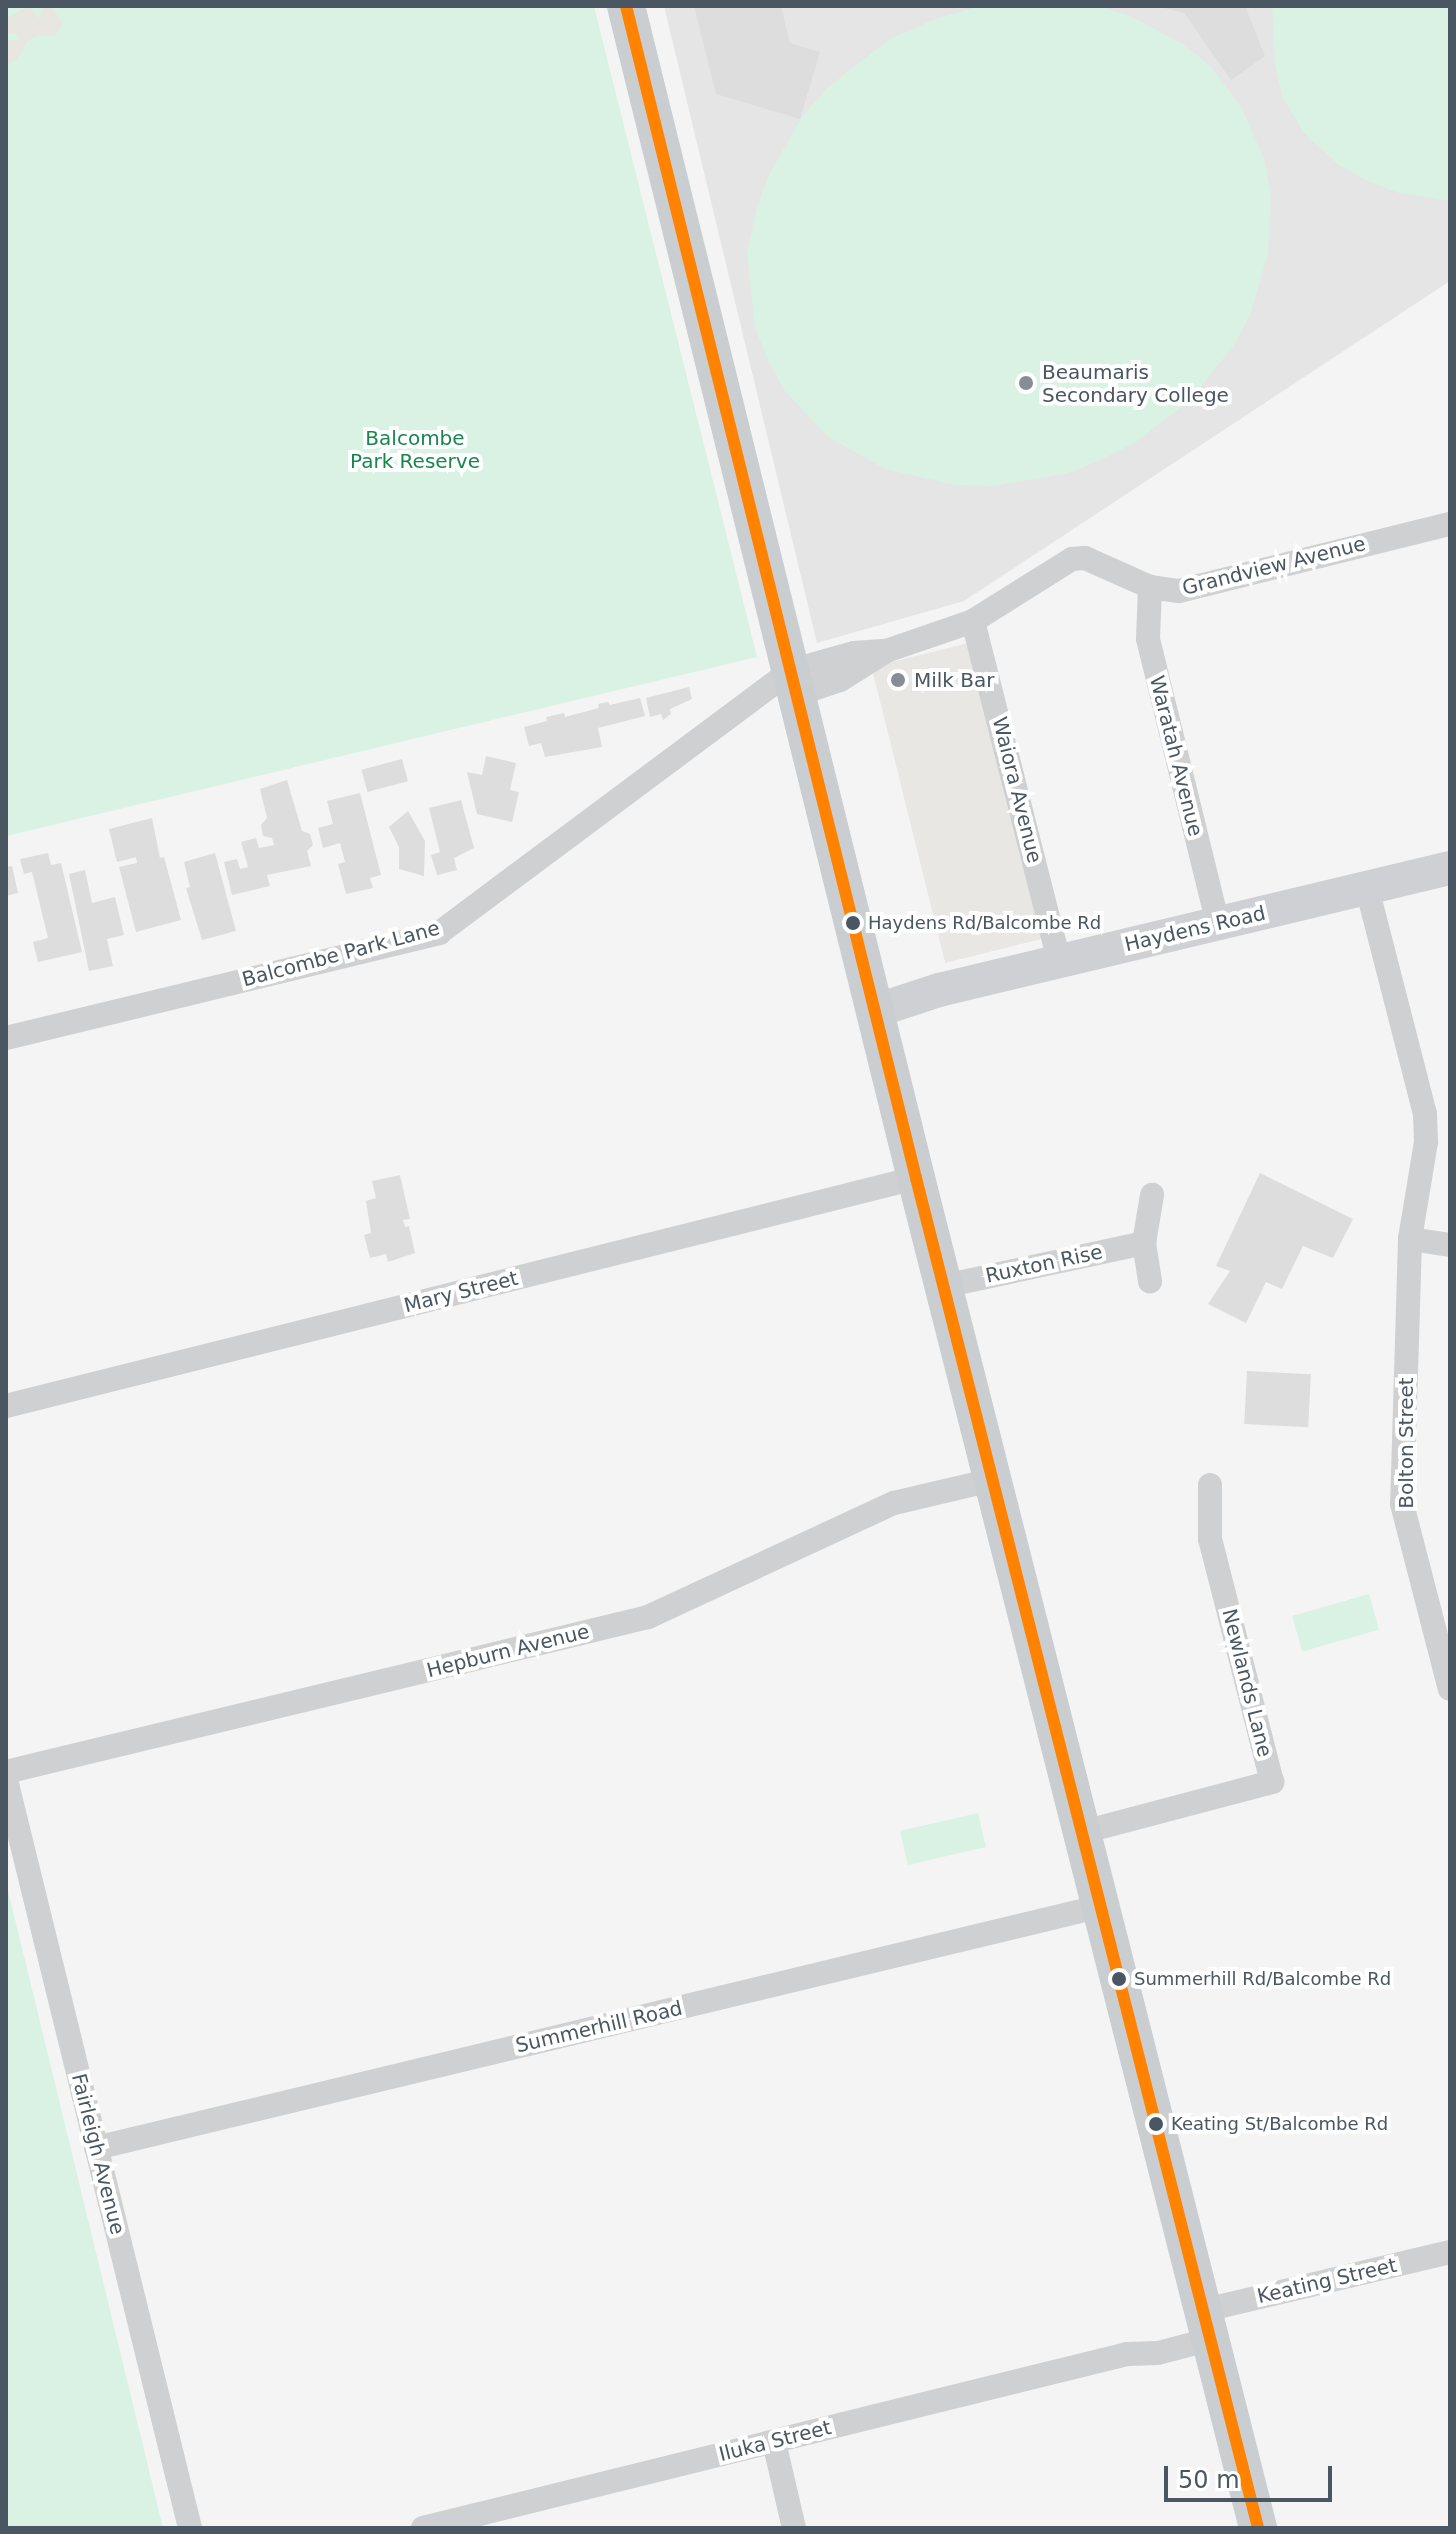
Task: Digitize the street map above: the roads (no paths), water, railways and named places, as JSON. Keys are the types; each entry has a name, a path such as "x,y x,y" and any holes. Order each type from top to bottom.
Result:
{"main road":[{"path":"626,6 916,1178 1258,2528"}],"street":[{"name":"Grandview Avenue","path":"793,683 854,653 886,651 973,621 1072,559 1095,561 1150,587 1179,591 1450,524"},
{"name":"Waratah Avenue","path":"1150,587 1146,620 1148,639 1218,923"},
{"name":"Waiora Avenue","path":"973,621 981,641 1059,961"},
{"name":"Balcombe Park Lane","path":"6,1038 439,933 793,683"},
{"name":"Haydens Road","path":"873,1002 917,984 939,990 1450,868"},
{"name":"Bolton Street","path":"1367,888 1425,1114 1426,1142 1410,1239 1402,1504 1450,1689"},
{"name":"Mary Street","path":"6,1406 916,1178"},
{"path":"1150,1282 1144,1243 1152,1195"},
{"path":"1410,1239 1450,1245"},
{"name":"Ruxton Rise","path":"944,1286 1144,1243"},
{"name":"Hepburn Avenue","path":"6,1772 648,1617 894,1503 935,1490 992,1480"},
{"name":"Newlands Lane","path":"1083,1832 1272,1782 1210,1539 1210,1485"},
{"name":"Fairleigh Avenue","path":"6,1780 190,2528"},
{"name":"Summerhill Road","path":"96,2148 1102,1906"},
{"name":"Keating Street","path":"1209,2325 1450,2252"},
{"name":"Iluka Street","path":"423,2528 1127,2354 1155,2341 1209,2325"},
{"path":"774,2442 794,2528"}],"place":[{"name":"Beaumaris Secondary College","path":"1026,383"},
{"name":"Milk Bar","path":"898,680"},
{"name":"Haydens Rd/Balcombe Rd","path":"853,923"},
{"name":"Summerhill Rd/Balcombe Rd","path":"1119,1979"},
{"name":"Keating St/Balcombe Rd","path":"1156,2124"}],"park label":[{"name":"Balcombe Park Reserve","path":"415,450"}]}
